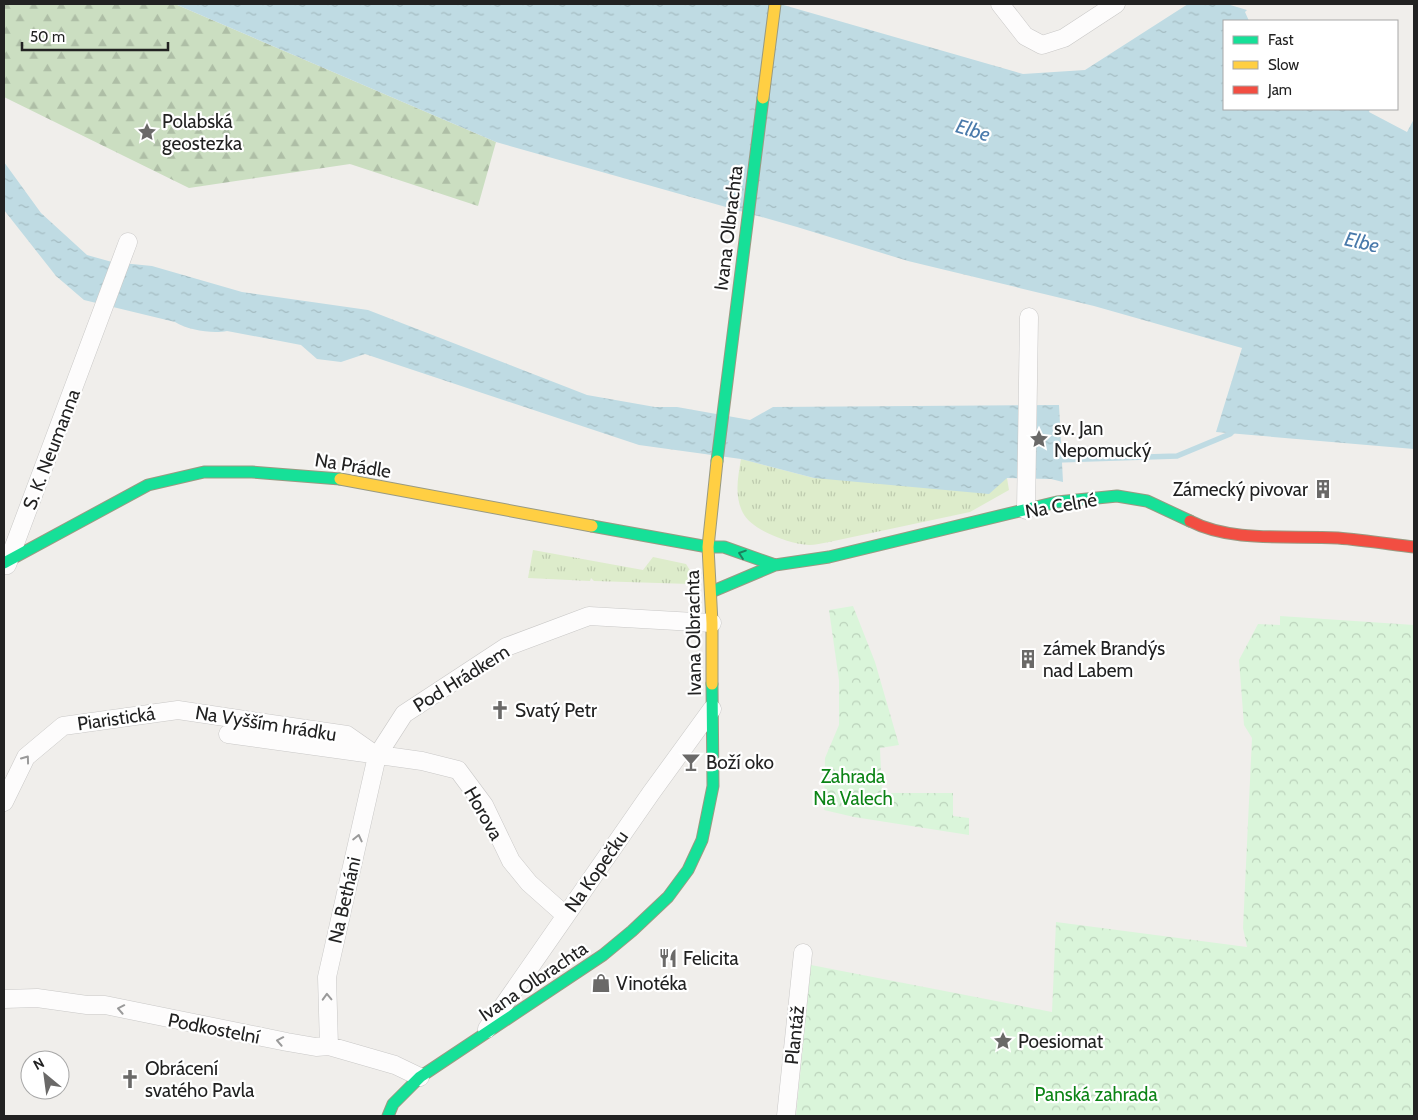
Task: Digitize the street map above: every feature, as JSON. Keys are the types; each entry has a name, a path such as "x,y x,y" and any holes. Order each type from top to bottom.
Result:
{"street":[{"name":"Ivana Olbrachta","path":"388,1116 393,1104 420,1077 603,955 632,931 668,896 688,870 702,840 713,786 712,624 708,547 714,474 775,4"},
{"path":"1000,4 1025,36 1042,45 1064,38 1116,4"},
{"name":"S. K. Neumanna","path":"5,566 128,242"},
{"path":"1026,510 1029,317"},
{"name":"Na Prádle","path":"5,566 92,514 148,485 204,472 252,472 329,477 708,547 724,547 775,565"},
{"name":"Na Celné","path":"710,592 775,565 829,557 1057,502 1117,496 1147,501 1200,526 1245,535 1339,538 1414,547"},
{"name":"Pod Hrádkem","path":"377,756 404,714 506,647 589,616 712,624"},
{"name":"Na Kopečku","path":"483,1035 565,915 712,709"},
{"name":"Na Vyšším hrádku","path":"178,710 347,735 377,756"},
{"name":"Piaristická","path":"4,802 26,756 63,726 178,710"},
{"name":"Na Vyšším hrádku","path":"228,734 377,756"},
{"name":"Horova","path":"377,756 422,761 458,770 484,805 510,861 529,883 565,915"},
{"name":"Na Betháni","path":"329,1046 326,978 377,756"},
{"name":"Plantáž","path":"786,1116 803,953"},
{"name":"Podkostelní","path":"4,999 38,998 87,1005 105,1005 287,1042 316,1047 329,1046 395,1066 420,1077"}],"green space":[{"path":"4,4 175,4 496,142 478,206 350,164 189,188 4,97"},
{"path":"741,459 814,478 1007,478 1009,490 970,512 809,545 792,542 763,531 748,520 738,500"},
{"path":"533,550 643,570 653,557 686,564 691,572 691,584 594,581 591,578 590,581 528,578"},
{"name":"Zahrada Na Valech","path":"853,606 875,662 899,745 880,748 882,793 953,793 953,816 969,818 969,835 854,817 824,810 825,758 839,725 839,680 829,610"},
{"name":"Panská zahrada","path":"1280,616 1414,625 1414,1116 796,1116 811,965 1052,1012 1056,922 1247,947 1243,928 1252,738 1244,725 1239,660 1258,624 1280,625"}],"water":[{"name":"Elbe","path":"175,4 780,4 1023,74 1085,70 1188,4 1227,4 1247,10 1245,12 1249,20 1223,20 1223,110 1370,110 1369,112 1407,132 1414,119 1414,449 1216,432 1242,348 1094,306 908,261 797,227 496,142"},
{"path":"4,162 41,213 87,255 112,262 152,266 242,292 368,310 587,395 655,407 677,407 750,420 773,407 1059,405 1063,482 1051,479 1007,478 989,494 814,478 741,459 639,445 365,354 341,362 317,359 301,345 227,331 200,331 175,322 84,300 56,276 4,210"}],"waterway":[{"path":"1056,460 1177,456 1230,434 1235,429"}],"traffic: fast":[{"path":"717,461 763,98"},
{"path":"4,563 148,485 204,472 252,472 340,479"},
{"path":"711,592 775,565 829,557 1057,502 1117,496 1147,501 1190,521"},
{"path":"592,526 708,547 724,547 775,565"},
{"path":"388,1116 393,1104 420,1077 603,955 668,897 688,870 702,840 713,786 712,684"}],"traffic: slow":[{"path":"763,98 775,4"},
{"path":"712,684 712,623 708,547 717,461"},
{"path":"340,479 592,526"}],"traffic: jam":[{"path":"1190,521 1224,533 1262,537 1338,538 1414,547"}],"place":[{"name":"Polabská geostezka","path":"147,132"},
{"name":"sv. Jan Nepomucký","path":"1039,439"},
{"name":"Zámecký pivovar","path":"1323,489"},
{"name":"zámek Brandýs nad Labem","path":"1028,659"},
{"name":"Svatý Petr","path":"500,710"},
{"name":"Boží oko","path":"691,762"},
{"name":"Felicita","path":"668,958"},
{"name":"Vinotéka","path":"601,983"},
{"name":"Poesiomat","path":"1003,1041"},
{"name":"Obrácení svatého Pavla","path":"130,1079"}]}
